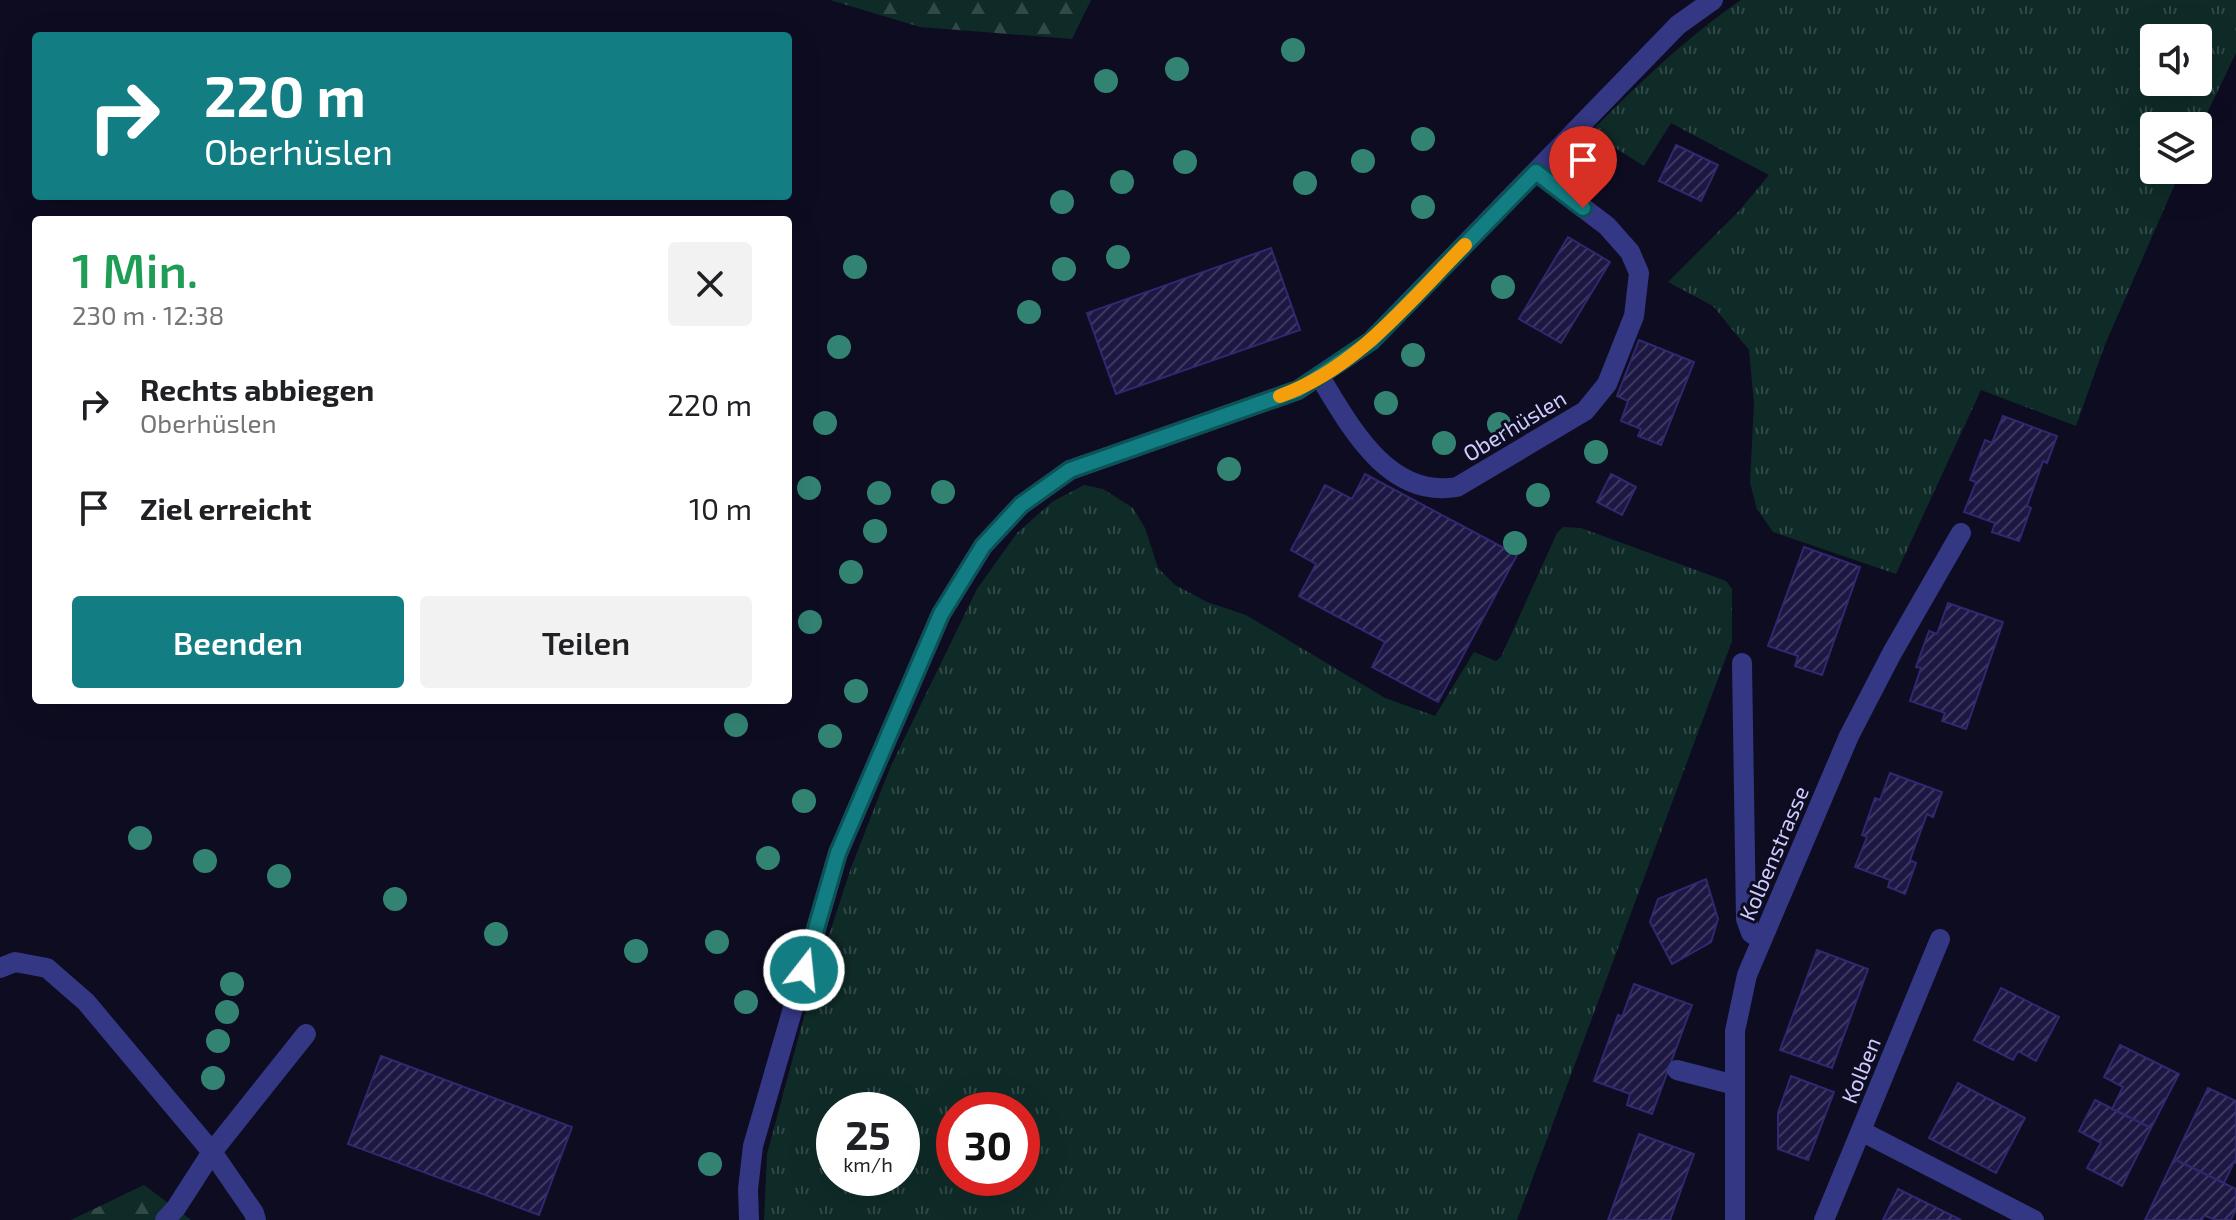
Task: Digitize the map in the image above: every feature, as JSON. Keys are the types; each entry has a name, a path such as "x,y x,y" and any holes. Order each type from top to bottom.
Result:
{"street":[{"path":"749,1220 748,1189 753,1146 838,853 941,614 983,546 1021,505 1070,470 1298,390 1371,341 1678,25 1713,0"},
{"name":"Oberhüslen","path":"1320,377 1345,419 1378,462 1411,481 1444,489 1457,487 1585,411 1607,384 1634,316 1639,273 1630,252 1607,226 1536,172"},
{"name":"Kolbenstrasse","path":"1735,1220 1735,1031 1747,975 1849,736 1892,653 1961,533"},
{"path":"1742,663 1746,919 1751,933 1762,940"},
{"name":"Kolben","path":"1824,1220 1940,939"},
{"path":"0,968 15,962 47,968 86,1002 212,1152 256,1220"},
{"path":"165,1220 212,1152 306,1034"},
{"path":"1677,1070 1735,1085"},
{"path":"1861,1131 2034,1220"}],"green space":[{"path":"830,0 1091,0 1072,39 920,27"},
{"path":"1741,0 2236,0 2236,53 2208,112 2140,112 2140,184 2175,184 2104,347 2076,426 1981,390 1896,574 1773,532 1757,509 1750,483 1754,404 1749,350 1713,306 1668,282 1738,212 1769,175 1671,123 1644,166 1604,141 1568,172 1566,162 1570,153 1652,72"},
{"path":"1084,485 1103,489 1133,508 1145,528 1158,568 1175,585 1207,602 1246,615 1385,698 1435,716 1474,652 1496,661 1501,657 1557,533 1563,527 1581,528 1726,581 1732,589 1732,641 1517,1220 764,1220 767,1154 812,987 851,868 890,768 977,589 1017,533 1052,502"},
{"path":"144,1185 191,1220 71,1220"}],"building":[{"path":"1676,145 1718,165 1701,201 1659,181"},
{"path":"1568,237 1610,262 1561,343 1519,319"},
{"path":"1271,248 1300,330 1116,394 1087,313"},
{"path":"1639,340 1694,362 1661,445 1638,436 1641,429 1621,421 1628,401 1617,396"},
{"path":"2003,416 2057,436 2047,463 2043,461 2019,541 1992,532 1995,523 1964,512 1976,482 1970,480 1985,440 1992,443"},
{"path":"1365,474 1517,555 1438,702 1372,667 1385,642 1299,596 1316,564 1291,550 1325,485 1352,499"},
{"path":"1611,474 1636,487 1622,515 1597,502"},
{"path":"1804,547 1860,567 1822,675 1795,666 1798,656 1768,646"},
{"path":"1948,603 2003,622 1966,729 1942,721 1945,713 1910,701 1921,668 1916,667 1929,631 1937,634"},
{"path":"1890,773 1942,792 1933,817 1927,814 1910,860 1916,863 1905,894 1888,887 1890,880 1855,867 1867,837 1862,835 1875,798 1880,800"},
{"path":"1706,879 1718,919 1711,942 1672,964 1650,922 1658,899"},
{"path":"1817,950 1868,969 1832,1068 1780,1050"},
{"path":"1634,984 1692,1005 1652,1114 1627,1105 1630,1094 1594,1081 1618,1015 1622,1017"},
{"path":"2001,988 2059,1017 2036,1061 2018,1051 2013,1060 1974,1040"},
{"path":"2120,1045 2179,1074 2151,1128 2112,1109 2123,1087 2104,1077"},
{"path":"381,1056 572,1127 539,1215 348,1144"},
{"path":"1791,1076 1834,1092 1808,1160 1778,1149 1778,1113"},
{"path":"1958,1083 2025,1118 1996,1173 1929,1138"},
{"path":"2208,1088 2236,1101 2236,1163 2224,1183 2174,1159"},
{"path":"2095,1100 2151,1128 2122,1186 2087,1168 2101,1143 2079,1131"},
{"path":"1639,1134 1694,1154 1670,1220 1608,1220"},
{"path":"2174,1159 2236,1189 2236,1209 2231,1220 2215,1220 2204,1215 2202,1220 2145,1220"},
{"path":"1898,1189 1961,1220 1883,1220"}],"slow traffic":[{"path":"1280,396 1320,377 1371,341 1465,245"}],"route":[{"path":"804,970 838,853 941,614 983,546 1021,505 1070,470 1298,390 1320,377 1371,341 1536,172 1583,208"}]}
